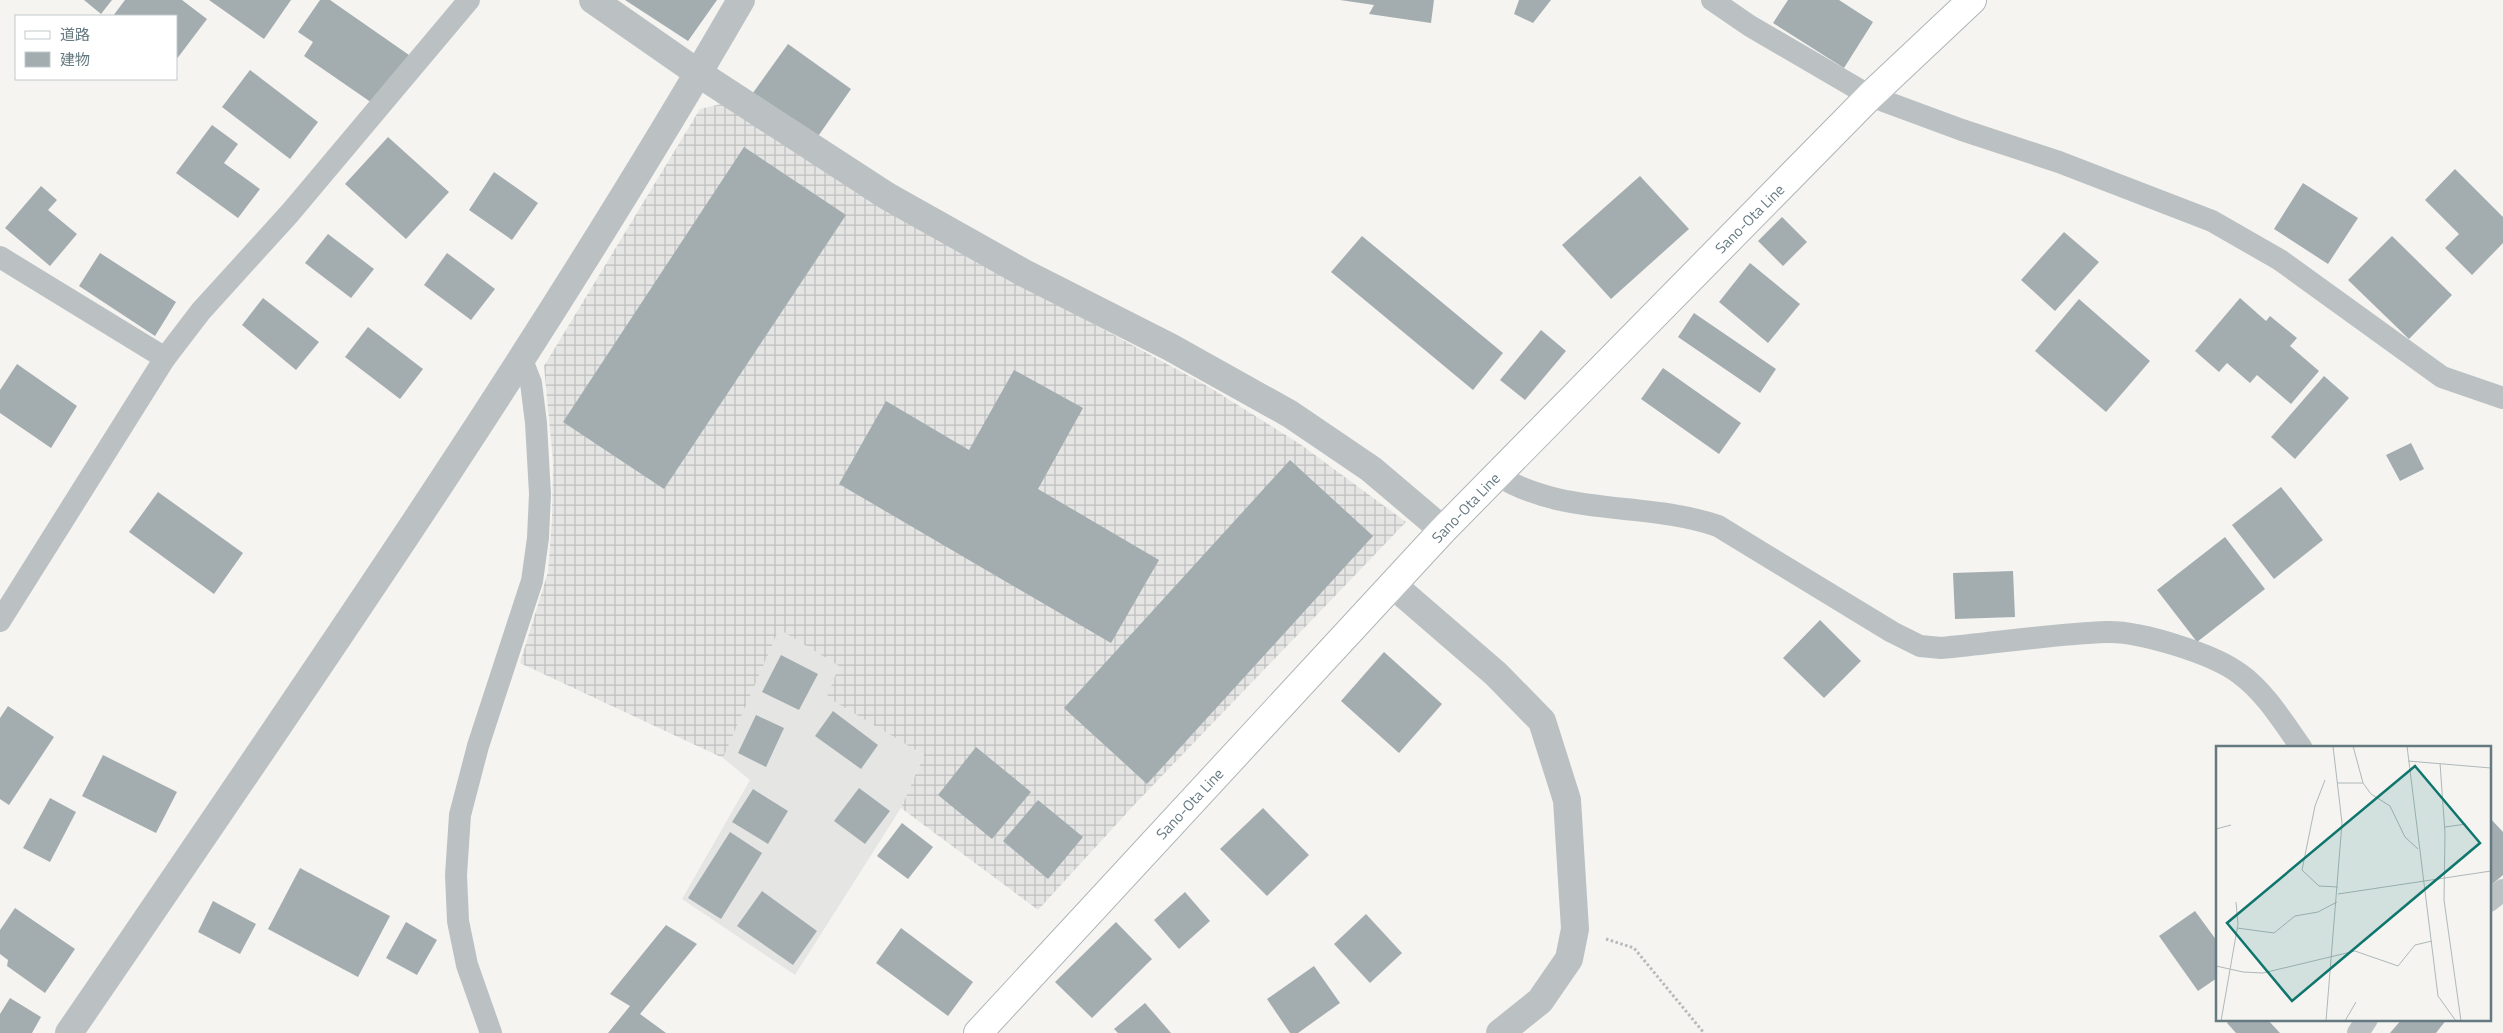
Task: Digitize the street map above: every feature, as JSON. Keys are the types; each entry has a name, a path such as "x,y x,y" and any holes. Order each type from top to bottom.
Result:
{"main road":[{"name":"Sano-Ota Line","path":"978,1033 1444,530 1870,96 1972,0"}],"street":[{"path":"593,0 698,73 887,196 1024,273 1170,347 1290,414 1371,469 1444,530"},
{"path":"70,1033 357,611 522,360 741,0"},
{"path":"1393,585 1496,674 1542,721 1567,800 1575,929 1569,959 1540,1002 1500,1033"}],"lane":[{"path":"0,621 165,358 201,311 290,213 468,0"},
{"path":"1712,0 1750,26 1870,96 1962,130 2059,162 2212,221 2280,260 2442,377 2503,398"},
{"path":"0,257 165,358"},
{"path":"491,1033 467,965 458,921 456,875 460,815 478,746 532,581 538,538 540,494 536,423 531,383 522,360"},
{"path":"1497,475 1518,488 1548,498 1690,516 1718,526 1892,632 1920,646 1941,648 2109,632 2152,639 2200,653 2240,673 2264,697 2300,746"},
{"path":"2490,900 2503,890"},
{"path":"2358,1033 2366,1020"}],"path":[{"path":"1575,929 1634,948 1704,1033"}],"shaded area":[{"path":"721,104 891,213 1209,387 1300,444 1406,522 1134,805 1038,910 901,808 924,755 827,697 839,666 779,629 723,758 520,663 548,572 552,519 553,461 544,366 700,109"},
{"path":"778,628 839,666 828,697 924,755 901,808 795,975 682,899 750,780 723,758"}],"building":[{"path":"84,0 112,0 101,14"},
{"path":"125,0 182,0 207,19 178,57 178,15 114,15"},
{"path":"209,0 291,0 264,39"},
{"path":"320,0 330,0 409,55 375,105 304,56 313,42 298,32"},
{"path":"625,0 717,0 688,41"},
{"path":"1340,0 1434,0 1431,23 1369,14 1374,5"},
{"path":"1519,0 1551,0 1533,23 1514,14"},
{"path":"1788,0 1839,0 1873,22 1844,68 1773,23"},
{"path":"788,44 851,89 814,142 750,97"},
{"path":"250,70 318,122 290,159 222,107"},
{"path":"212,125 238,144 224,163 260,189 238,218 176,173"},
{"path":"388,137 449,192 406,239 345,184"},
{"path":"744,147 846,215 664,489 563,422"},
{"path":"2455,169 2503,217 2503,243 2472,275 2445,248 2459,234 2425,200"},
{"path":"494,172 538,203 512,240 469,210"},
{"path":"1640,176 1689,229 1611,299 1562,245"},
{"path":"2303,183 2358,218 2328,264 2274,229"},
{"path":"41,186 57,200 48,210 77,234 50,266 5,228"},
{"path":"1782,217 1807,242 1783,266 1758,241"},
{"path":"2064,232 2099,262 2055,311 2021,280"},
{"path":"328,234 374,269 351,298 305,263"},
{"path":"1362,236 1503,353 1473,390 1331,272"},
{"path":"2392,236 2452,295 2409,339 2348,280"},
{"path":"100,253 176,302 155,336 79,286"},
{"path":"447,253 495,289 471,320 424,285"},
{"path":"1750,263 1800,304 1768,343 1719,302"},
{"path":"263,298 319,342 296,370 242,325"},
{"path":"2240,298 2266,321 2270,316 2297,338 2290,346 2319,371 2291,404 2257,375 2250,383 2227,363 2219,372 2195,351"},
{"path":"2079,299 2150,361 2106,412 2035,351"},
{"path":"1694,313 1776,369 1760,393 1678,337"},
{"path":"368,327 423,369 400,399 345,357"},
{"path":"1541,330 1566,351 1525,400 1500,380"},
{"path":"17,364 77,406 51,448 0,413 0,390"},
{"path":"1663,368 1741,423 1719,454 1641,399"},
{"path":"1014,370 1083,408 1038,489 1159,560 1111,643 839,484 886,401 969,450"},
{"path":"2324,376 2349,398 2295,459 2271,437"},
{"path":"2411,443 2424,469 2400,481 2386,455"},
{"path":"1290,460 1373,536 1147,784 1064,708"},
{"path":"2281,487 2323,540 2274,579 2232,525"},
{"path":"158,492 243,553 214,594 129,532"},
{"path":"2225,537 2265,589 2197,642 2157,590"},
{"path":"2013,571 2015,617 1955,619 1953,573"},
{"path":"1820,620 1861,661 1824,698 1783,658"},
{"path":"1384,652 1442,704 1399,753 1341,701"},
{"path":"781,655 818,674 799,710 762,692"},
{"path":"8,706 54,737 9,805 0,799 0,718"},
{"path":"833,711 878,745 861,769 815,736"},
{"path":"756,715 784,728 766,767 738,753"},
{"path":"976,747 1031,792 992,839 938,795"},
{"path":"103,755 177,792 156,833 82,796"},
{"path":"859,788 890,811 865,844 834,821"},
{"path":"753,789 788,811 768,844 732,822"},
{"path":"50,798 76,812 50,862 23,848"},
{"path":"1038,800 1083,837 1048,879 1003,841"},
{"path":"1263,808 1309,855 1267,896 1220,849"},
{"path":"2490,818 2503,832 2503,875 2490,886"},
{"path":"902,823 933,847 908,879 877,856"},
{"path":"730,832 762,853 721,919 688,898"},
{"path":"300,868 390,916 358,977 268,929"},
{"path":"762,891 817,931 793,965 737,926"},
{"path":"1185,892 1210,921 1179,949 1154,920"},
{"path":"213,901 256,924 240,954 198,932"},
{"path":"15,908 75,949 45,993 7,966 8,960 0,954 0,930"},
{"path":"2195,911 2216,940 2216,979 2198,991 2159,936"},
{"path":"1366,914 1402,953 1370,983 1334,944"},
{"path":"406,922 437,940 417,975 386,958"},
{"path":"1116,922 1152,959 1092,1018 1055,982"},
{"path":"666,925 697,944 640,1014 666,1033 608,1033 630,1006 610,994"},
{"path":"901,928 973,982 948,1016 876,963"},
{"path":"1314,966 1340,1003 1298,1033 1290,1033 1267,999"},
{"path":"10,998 41,1017 32,1033 0,1033 0,1014"},
{"path":"1145,1003 1171,1033 1118,1033 1114,1029"},
{"path":"2230,1020 2268,1020 2280,1033 2236,1033 2227,1023"},
{"path":"2401,1020 2446,1020 2436,1033 2390,1033"}]}
